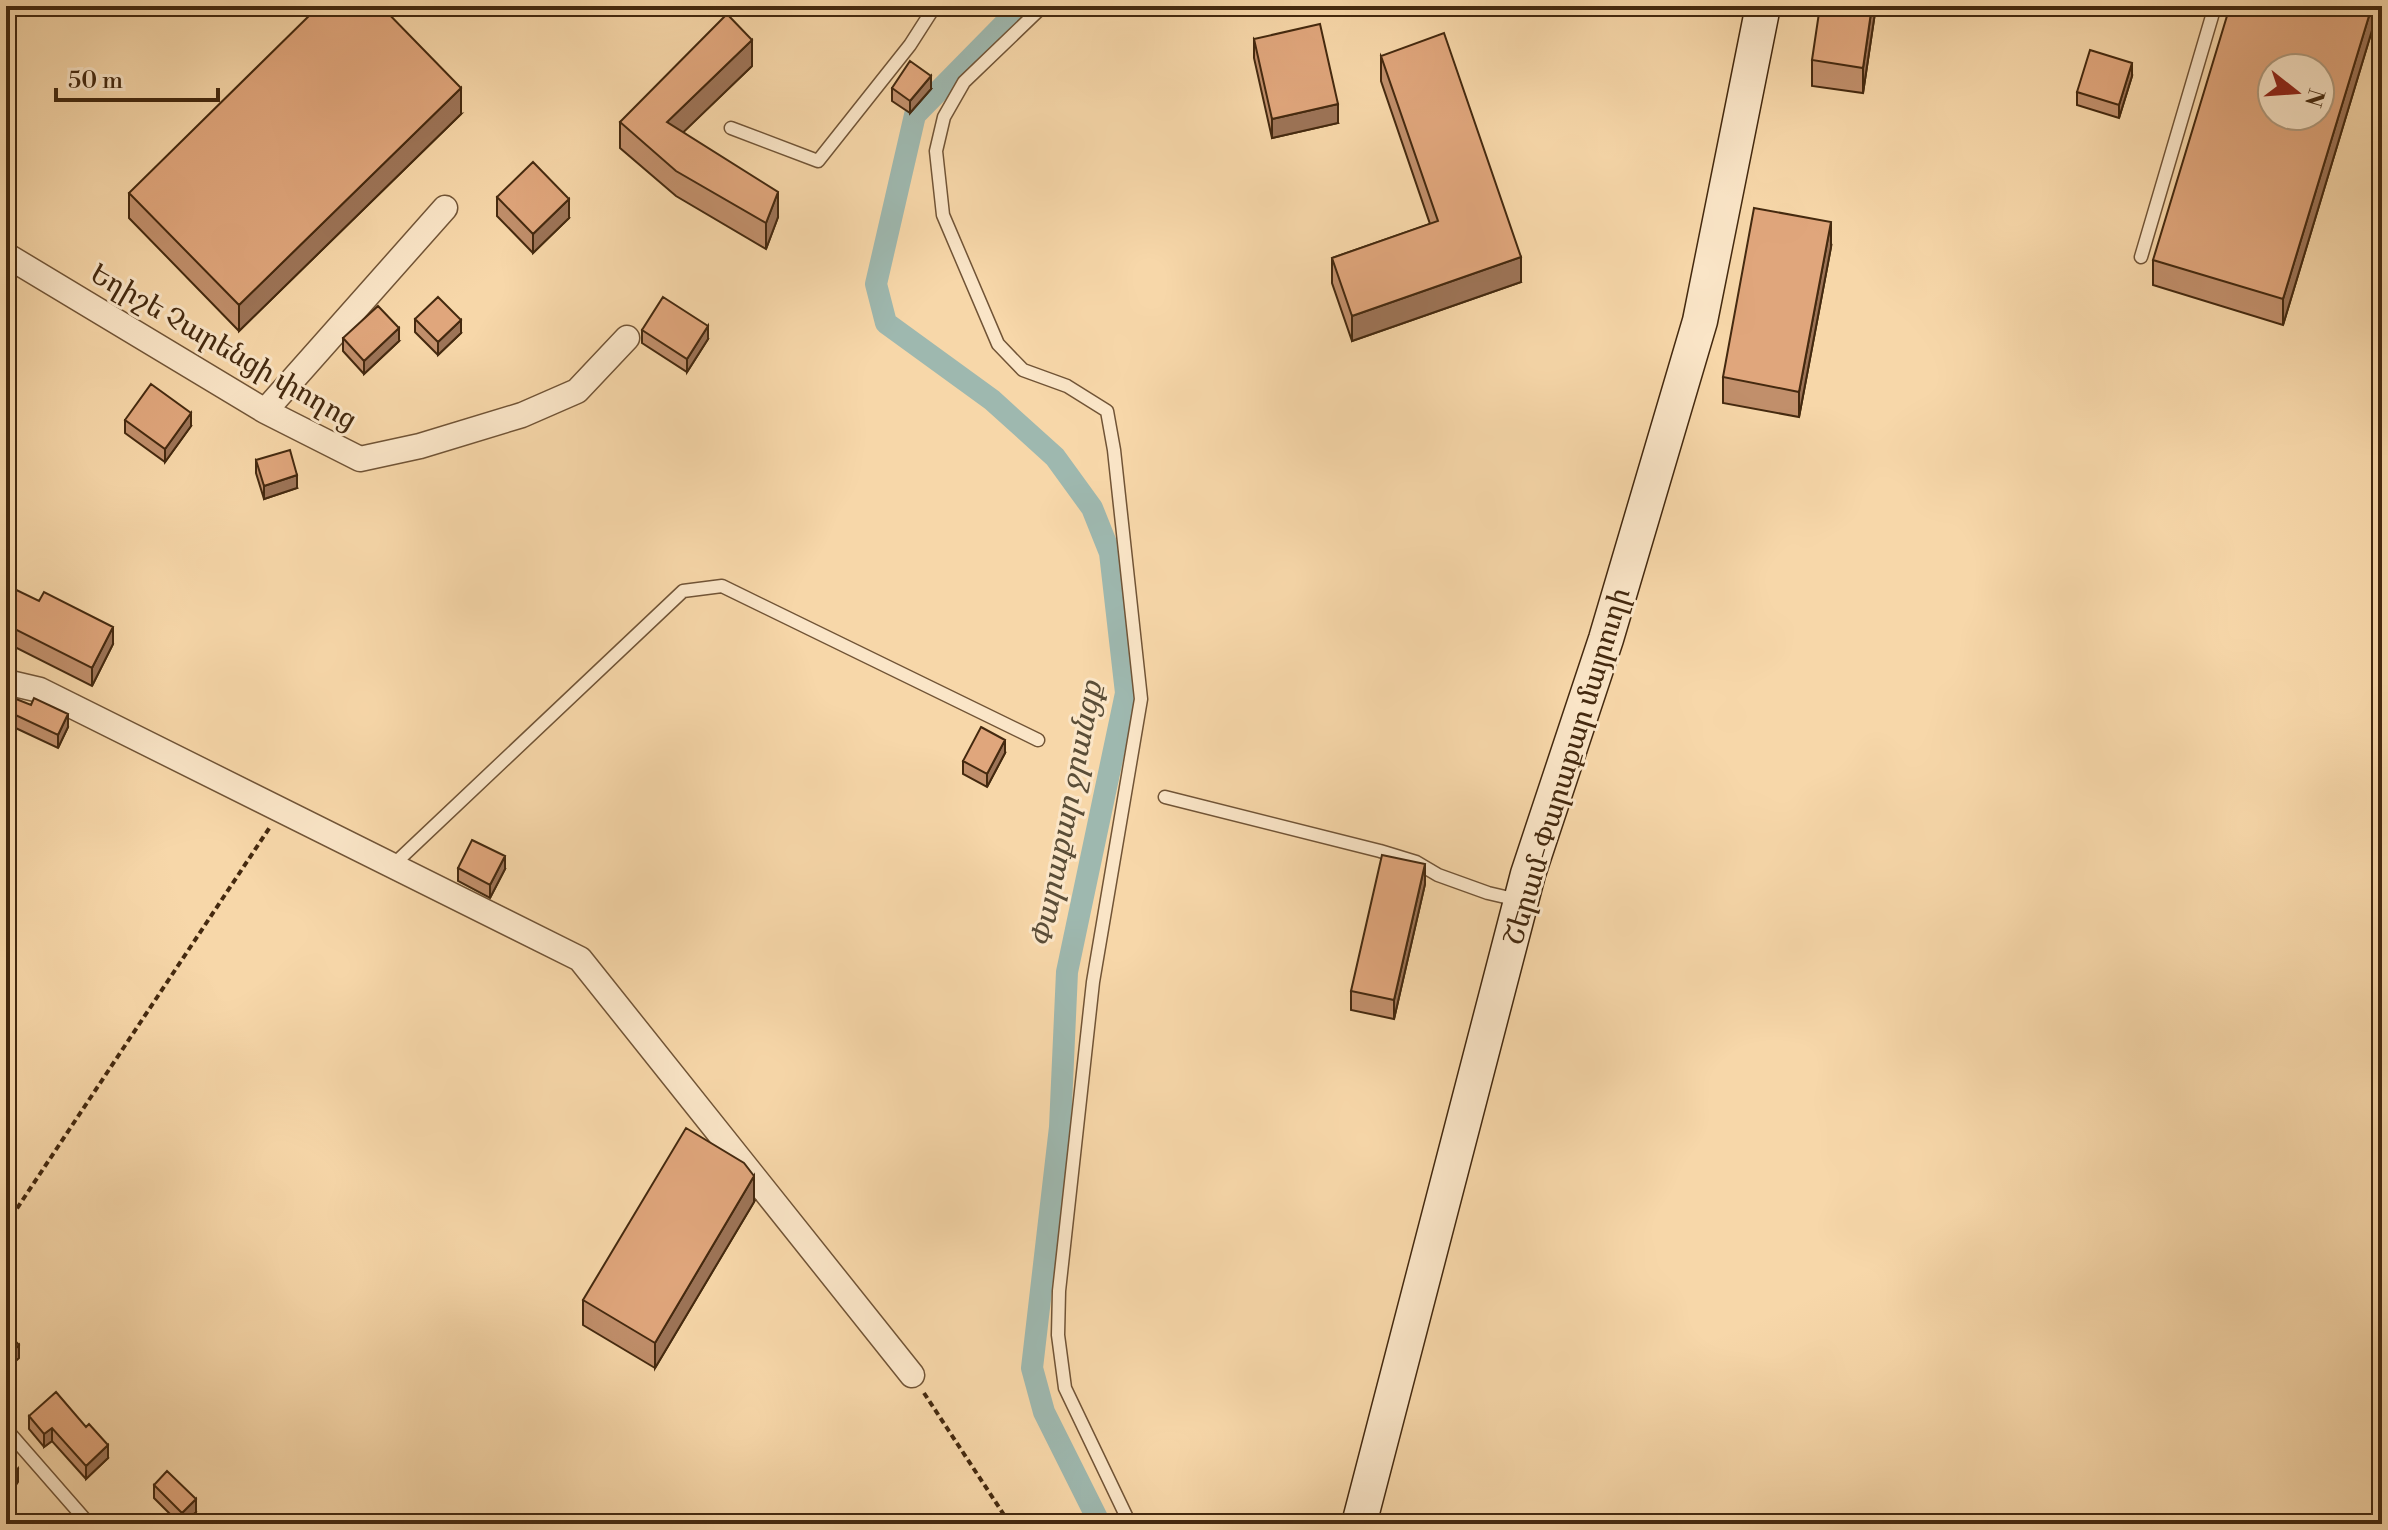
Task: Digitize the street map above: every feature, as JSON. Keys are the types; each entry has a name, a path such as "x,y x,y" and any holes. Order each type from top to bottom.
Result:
{"street":[{"name":"Շերամ-Փարաքար մայրուղի","path":"1359,1524 1521,900 1606,639 1700,321 1763,6"},
{"path":"265,411 445,208"},
{"name":"Եղիշե Չարենցի փողոց","path":"6,255 265,411 360,459 420,446 522,415 577,391 627,338"},
{"path":"6,682 40,690 580,959 912,1375"}],"lane":[{"path":"731,128 818,161 910,45 935,6"},
{"path":"1043,6 964,82 944,117 936,151 943,215 998,344 1023,370 1067,386 1107,411 1114,450 1141,699 1093,982 1060,1277 1058,1335 1065,1388 1130,1524"},
{"path":"2141,257 2215,6"},
{"path":"391,867 683,591 722,586 1038,740"},
{"path":"1165,797 1380,851 1416,862 1438,875 1488,893 1521,900"},
{"path":"6,1429 89,1524"}],"path":[{"path":"6,1225 281,811"},
{"path":"912,1375 1010,1524"}],"building":[{"path":"319,6 381,6 461,88 239,305 129,193"},
{"path":"1820,6 1872,6 1863,68 1812,60"},
{"path":"2230,6 2372,6 2336,125 2336,52 2256,52 2256,132 2334,132 2283,299 2153,260"},
{"path":"727,14 752,40 667,122 778,192 766,223 676,171 620,122"},
{"path":"1320,24 1338,104 1272,119 1254,39"},
{"path":"1444,33 1521,257 1352,316 1332,258 1438,221 1381,56"},
{"path":"2090,50 2132,63 2119,105 2077,92"},
{"path":"910,61 931,76 910,101 892,88"},
{"path":"533,162 569,199 533,234 497,197"},
{"path":"1754,208 1831,222 1799,392 1723,377"},
{"path":"438,297 461,320 438,342 415,319"},
{"path":"663,297 708,326 687,359 642,330"},
{"path":"378,306 399,328 364,361 343,338"},
{"path":"151,384 191,413 165,449 125,420"},
{"path":"290,450 297,475 264,486 256,460"},
{"path":"6,585 39,601 44,592 113,627 92,668 9,626 7,630"},
{"path":"6,695 31,705 34,698 68,714 58,735 6,712"},
{"path":"981,727 1005,740 987,774 963,761"},
{"path":"472,840 505,856 490,885 458,868"},
{"path":"1382,855 1425,864 1394,1000 1351,991"},
{"path":"686,1128 744,1163 754,1176 655,1343 583,1300"},
{"path":"6,1331 19,1345 6,1358"},
{"path":"56,1392 86,1427 89,1424 108,1445 86,1466 52,1428 44,1434 29,1416"},
{"path":"6,1461 18,1469 6,1487"},
{"path":"167,1471 196,1499 182,1513 154,1485"}],"waterway":[{"name":"Փարաքար ջրանցք","path":"1022,6 915,115 876,284 886,323 992,400 1055,457 1092,508 1110,553 1126,693 1067,972 1060,1127 1032,1368 1044,1412 1100,1524"}]}
